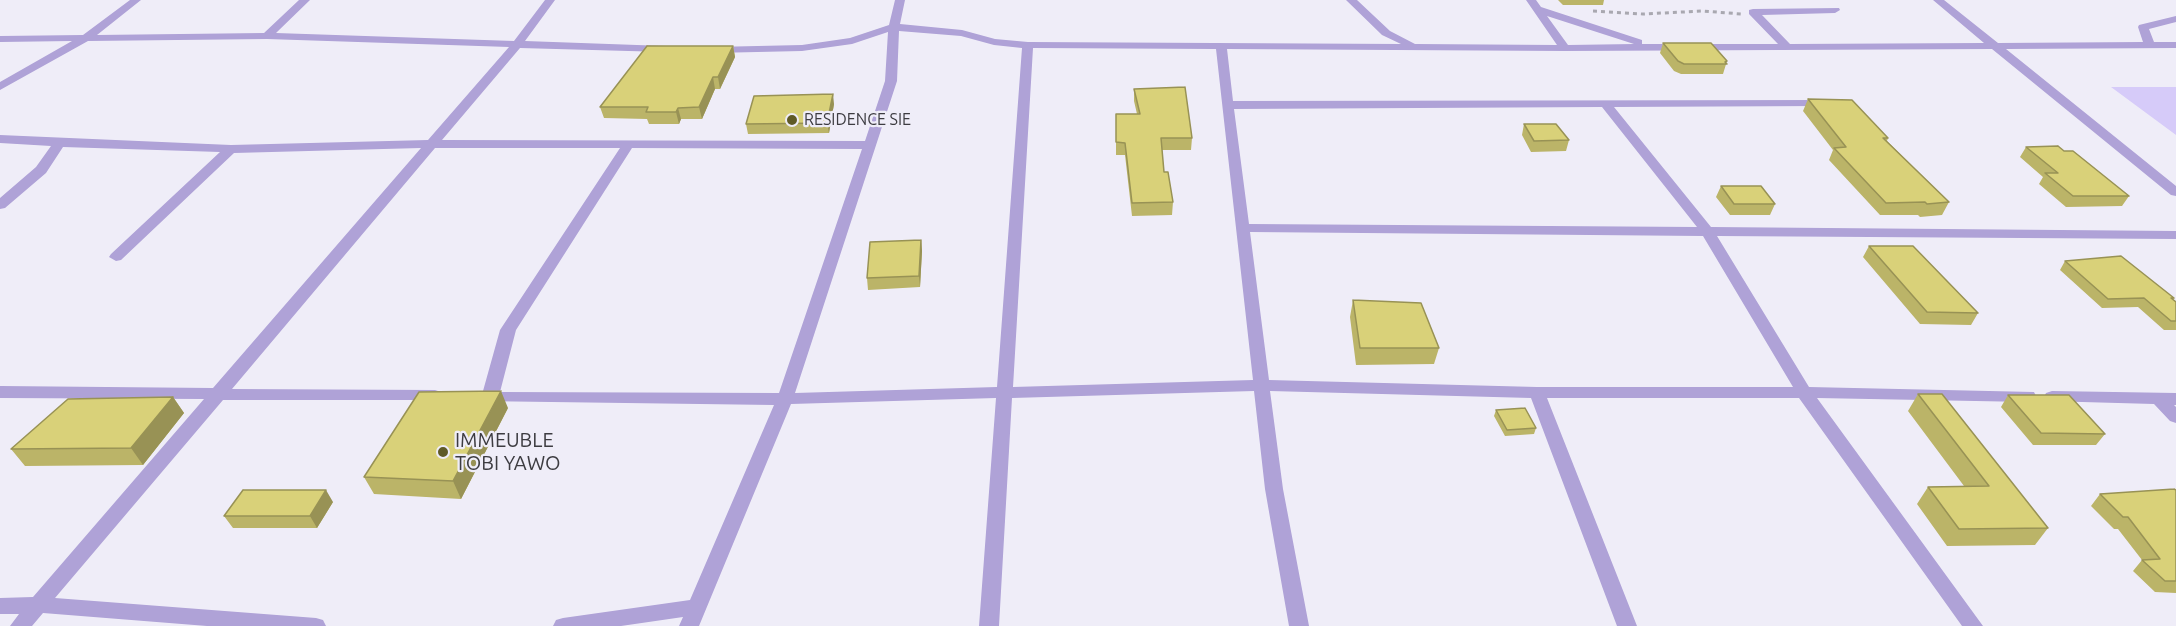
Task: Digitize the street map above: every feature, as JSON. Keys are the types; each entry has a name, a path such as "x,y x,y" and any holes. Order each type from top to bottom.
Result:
{"street":[{"path":"0,87 86,38 136,0"},
{"path":"267,36 305,0"},
{"path":"20,626 518,43 550,0"},
{"path":"688,626 785,399 867,145 891,81 894,27 900,0"},
{"path":"1351,0 1386,33 1417,47"},
{"path":"1938,0 2176,192"},
{"path":"1534,4 1565,48"},
{"path":"1534,4 1605,33 1655,47"},
{"path":"1786,46 1753,15 1753,12 1835,10"},
{"path":"2150,45 2143,27 2176,19"},
{"path":"706,50 802,48 852,41 894,27 962,33 994,42 1028,45 1565,48 1994,44 2176,45"},
{"path":"0,39 267,36 683,49"},
{"path":"989,626 1028,45"},
{"path":"1221,47 1274,489 1299,626"},
{"path":"1604,102 1708,232 1804,392 1973,626"},
{"path":"1229,105 1822,102"},
{"path":"0,139 231,149 430,144 867,145"},
{"path":"0,205 41,170 59,143"},
{"path":"490,397 508,330 628,145"},
{"path":"116,257 231,149"},
{"path":"1244,228 2176,235"},
{"path":"0,392 785,399 1261,385 1537,393 1804,392 2176,399"},
{"path":"1537,393 1627,626"},
{"path":"2159,399 2176,417"},
{"path":"0,606 37,605 316,626"},
{"path":"563,626 697,607"}],"path":[{"path":"1558,15 1596,11 1643,14 1703,11 1753,15"}],"shaded area":[{"path":"2111,87 2176,87 2176,135"}],"building":[{"path":"1663,43 1711,43 1727,61 1725,62 1727,64 1684,64 1678,61"},
{"path":"647,46 733,46 718,77 713,77 699,107 678,108 676,112 646,112 648,107 600,107"},
{"path":"1185,87 1192,138 1161,138 1164,172 1168,172 1173,202 1132,203 1125,143 1116,142 1116,114 1140,114 1134,89"},
{"name":"RESIDENCE SIE","path":"833,94 827,123 746,124 754,96"},
{"path":"1808,99 1852,100 1888,138 1883,138 1949,202 1886,203 1834,148 1846,147"},
{"path":"1524,124 1556,124 1569,140 1534,141"},
{"path":"2058,146 2064,151 2073,151 2129,196 2073,196 2045,173 2058,173 2026,147"},
{"path":"1721,186 1761,186 1775,204 1734,204"},
{"path":"921,240 919,276 867,278 870,242"},
{"path":"1869,246 1913,246 1978,313 1927,312"},
{"path":"2121,256 2174,298 2171,298 2176,302 2176,321 2171,321 2144,298 2108,299 2065,261"},
{"path":"1353,300 1421,303 1439,348 1360,348"},
{"name":"IMMEUBLE TOBI YAWO","path":"501,391 453,481 364,477 419,392"},
{"path":"1918,394 1942,394 2048,528 1959,529 1928,487 1989,486"},
{"path":"2008,395 2069,395 2105,434 2041,433"},
{"path":"173,397 131,448 11,449 68,399"},
{"path":"1525,408 1536,428 1507,430 1496,410"},
{"path":"243,490 326,490 310,516 224,516"},
{"path":"2176,490 2176,581 2165,581 2142,560 2160,559 2128,517 2123,517 2100,494"}],"place":[{"name":"RESIDENCE SIE","path":"792,120"},
{"name":"IMMEUBLE TOBI YAWO","path":"443,452"}]}
